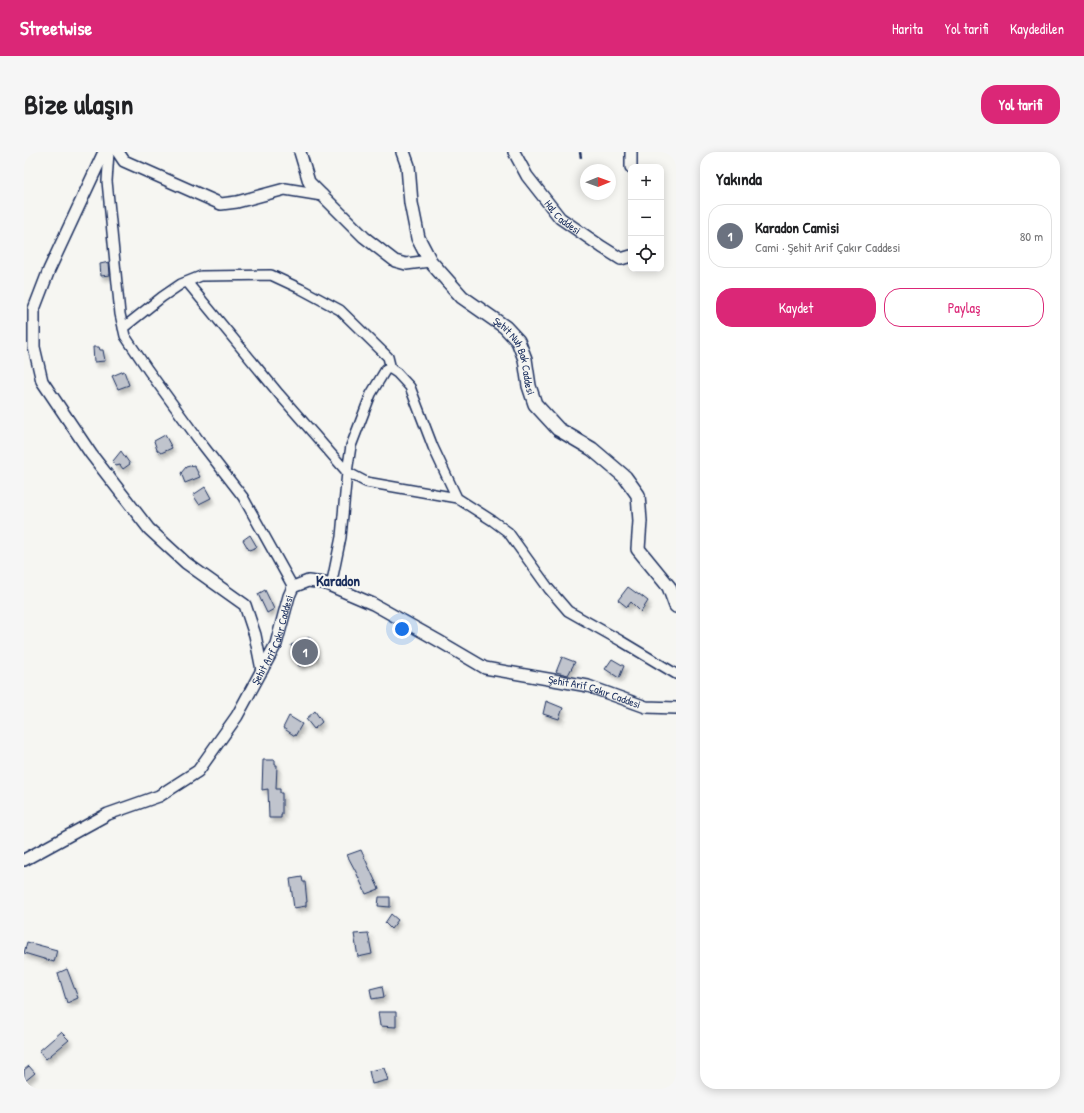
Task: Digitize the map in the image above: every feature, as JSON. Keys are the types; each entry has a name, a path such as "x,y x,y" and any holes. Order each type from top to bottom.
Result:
{"main road":[{"name":"Şehit Nuh Bak Caddesi","path":"403,152 408,166 411,203 418,238 430,261 462,298 505,327 518,341 525,359 529,386 535,404 558,429 592,449 625,477 638,495 640,521 638,549 669,587 676,606"}],"street":[{"path":"104,152 49,270 34,309 34,347 42,381 91,454 149,529 186,562 245,605 256,635 262,670"},
{"path":"109,152 106,182 118,299 125,336 198,439 243,496 294,587"},
{"path":"118,152 124,161 221,204 237,202 285,189 322,195"},
{"path":"300,152 309,182 364,237 395,261 406,264 430,261"},
{"name":"Hal Caddesi","path":"514,152 527,176 560,218 621,259 628,257"},
{"path":"631,152 631,164"},
{"path":"123,328 162,297 187,282 201,276 271,275 301,289 340,310 388,357 391,369 397,373 410,387 433,447 457,498"},
{"path":"187,282 279,394 347,472 366,482 457,498 493,520 508,532 549,589 568,611 676,674"},
{"path":"331,586 341,537 351,446 371,394 386,369 391,369"},
{"name":"Şehit Arif Çakır Caddesi","path":"24,860 108,814 159,796 198,771 237,716 276,644 289,596 294,587 308,581 324,583 373,604 485,668 588,686 646,707 676,708"}],"building":[{"path":"109,262 110,275 101,276 100,264"},
{"path":"93,347 99,347 100,350 103,350 105,361 94,362"},
{"path":"124,371 129,385 118,389 112,376"},
{"path":"165,435 172,448 161,453 157,450 154,441"},
{"path":"121,451 130,464 123,469 120,465 116,466 113,461"},
{"path":"194,465 200,477 185,483 181,473 186,467"},
{"path":"205,487 211,498 199,504 193,495"},
{"path":"250,535 257,547 249,550 243,540"},
{"path":"628,587 648,601 641,612 631,602 627,607 618,600"},
{"path":"265,590 274,609 267,613 258,594"},
{"path":"310,637 318,658 299,666 291,645"},
{"path":"562,657 575,662 568,675 556,672"},
{"path":"612,659 624,666 619,678 605,669"},
{"path":"546,701 563,708 559,719 543,714"},
{"path":"315,711 322,722 314,729 306,719"},
{"path":"289,716 302,724 295,736 283,728"},
{"path":"263,760 275,760 275,765 277,765 276,789 280,789 280,793 282,793 281,818 269,818 268,789 262,790"},
{"path":"361,850 379,889 366,894 347,855"},
{"path":"302,877 303,882 305,882 306,906 294,908 290,879"},
{"path":"379,897 390,897 390,907 378,906"},
{"path":"391,914 398,920 391,929 385,923"},
{"path":"368,933 372,954 358,957 354,934"},
{"path":"27,942 57,950 54,962 24,953"},
{"path":"67,969 78,998 67,1003 58,973"},
{"path":"382,986 384,997 372,999 370,989"},
{"path":"378,1012 396,1012 396,1027 380,1026"},
{"path":"61,1032 69,1040 46,1059 39,1051"},
{"path":"29,1066 35,1073 24,1082 24,1070"},
{"path":"384,1068 388,1080 372,1084 369,1071"}],"railway":[{"path":"580,152 581,158"}],"place":[{"name":"Karadon Camisi","path":"305,652"}],"district":[{"name":"Karadon","path":"338,580"}]}
